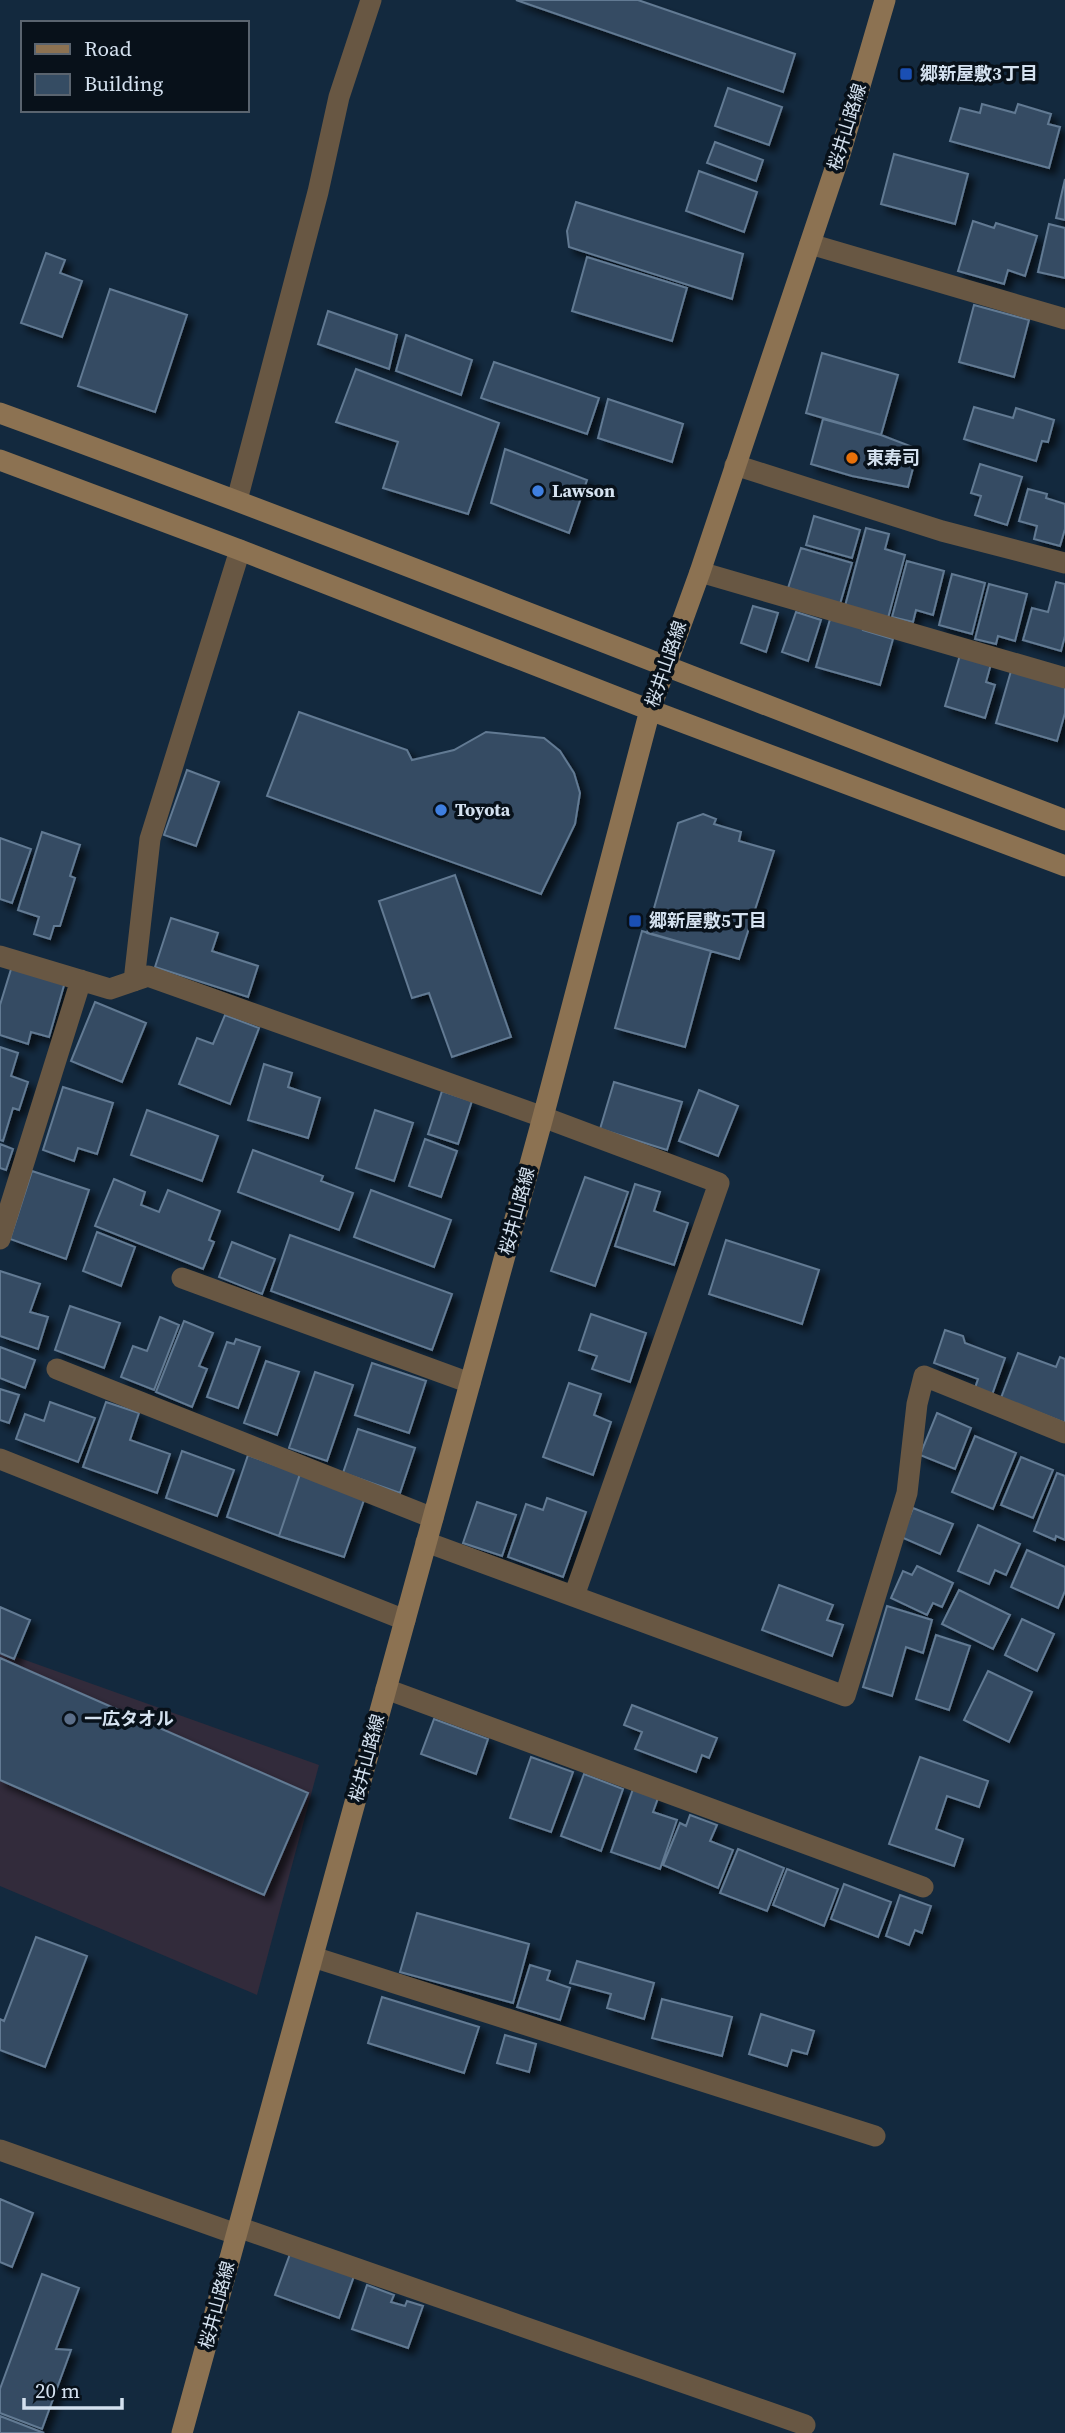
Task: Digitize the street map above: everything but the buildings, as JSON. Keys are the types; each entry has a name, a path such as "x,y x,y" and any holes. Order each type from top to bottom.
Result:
{"main road":[{"name":"桜井山路線","path":"182,2433 543,1117 650,710 700,572 840,154 884,0"},
{"path":"0,413 237,500 1065,820"},
{"path":"0,460 1065,866"}],"street":[{"path":"237,500 318,192 339,97 371,0"},
{"path":"810,244 1065,319"},
{"path":"735,465 942,531 1065,563"},
{"path":"134,981 150,839 240,550"},
{"path":"700,572 1065,678"},
{"path":"0,956 110,989 148,976 719,1183 574,1596"},
{"path":"0,1239 81,980"},
{"path":"182,1278 470,1383"},
{"path":"57,1369 433,1518"},
{"path":"426,1542 845,1696 908,1493 917,1404 924,1376 1065,1433"},
{"path":"0,1459 405,1620"},
{"path":"386,1689 923,1887"},
{"path":"313,1957 876,2136"},
{"path":"0,2150 805,2425"}],"shaded area":[{"path":"0,1651 319,1765 257,1995 0,1886"}],"place":[{"name":"郷新屋敷3丁目","path":"906,74"},
{"name":"東寿司","path":"852,458"},
{"name":"Lawson","path":"538,491"},
{"name":"Toyota","path":"441,810"},
{"name":"郷新屋敷5丁目","path":"635,921"},
{"name":"一広タオル","path":"70,1719"}]}
